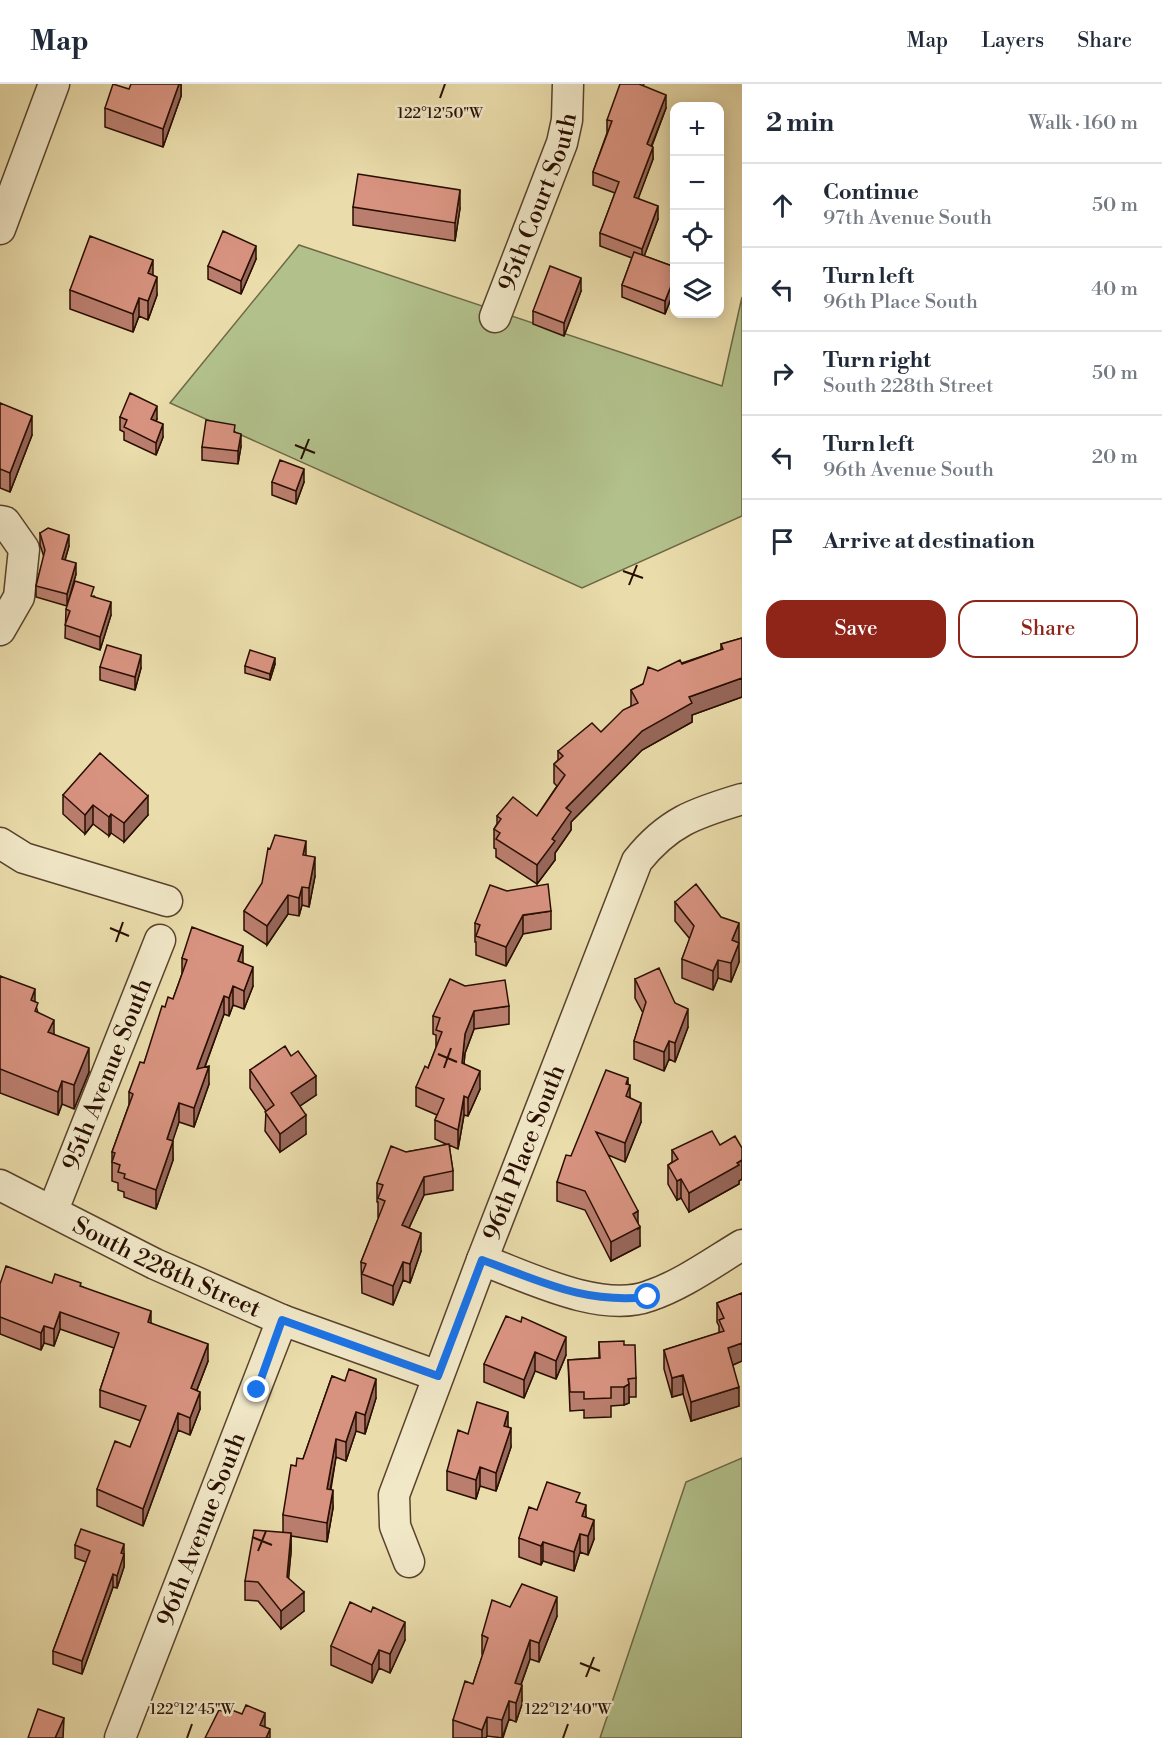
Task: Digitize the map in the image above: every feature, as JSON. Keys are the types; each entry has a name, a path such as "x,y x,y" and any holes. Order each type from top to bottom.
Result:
{"street":[{"path":"0,229 54,84"},
{"name":"95th Court South","path":"495,317 562,143 567,120 568,84"},
{"path":"0,521 5,522 24,549 19,597 0,630"},
{"name":"96th Place South","path":"409,1562 400,1546 395,1526 394,1496 482,1260 637,861 654,840 676,822 742,800"},
{"path":"0,843 24,858 167,902"},
{"name":"95th Avenue South","path":"53,1210 160,940"},
{"name":"South 228th Street","path":"0,1185 155,1264 282,1320 438,1376"},
{"path":"482,1260 585,1297 617,1300 648,1297 742,1245"},
{"name":"96th Avenue South","path":"120,1738 282,1320"}],"green space":[{"path":"299,245 722,386 742,297 742,516 582,588 170,403"},
{"path":"742,1458 742,1738 600,1738 686,1482"}],"building":[{"path":"113,84 129,89 131,84 179,84 163,129 105,108"},
{"path":"620,84 639,84 666,95 647,144 653,147 634,197 658,206 642,249 600,233 619,182 593,172 612,121 607,120"},
{"path":"358,174 460,190 455,223 353,207"},
{"path":"223,231 256,246 241,281 208,266"},
{"path":"90,236 153,260 148,273 157,277 148,301 139,298 133,314 70,290"},
{"path":"634,252 670,265 670,288 665,301 622,285"},
{"path":"550,266 581,278 564,323 533,311"},
{"path":"130,393 157,406 151,419 163,424 156,443 124,427 127,420 120,417"},
{"path":"0,403 32,416 10,473 0,469"},
{"path":"206,420 235,425 234,432 241,434 238,451 202,447"},
{"path":"280,460 304,469 296,491 272,482"},
{"path":"48,528 69,535 62,559 76,563 67,594 36,586 45,550 40,533"},
{"path":"75,581 94,587 91,596 111,602 100,637 65,625 70,611 66,609"},
{"path":"742,638 742,678 689,697 692,703 642,731 566,808 571,812 552,839 555,841 537,865 496,839 500,833 494,829 501,819 497,816 513,797 537,816 565,775 554,764 563,756 558,751 592,723 601,732 623,710 638,703 631,690 643,684 648,667 658,671 680,660 682,664 723,649 721,644"},
{"path":"107,645 141,655 135,677 100,667"},
{"path":"250,650 275,658 270,674 245,666"},
{"path":"100,753 148,796 124,823 111,814 109,817 93,805 85,815 63,795"},
{"path":"275,835 306,841 303,855 315,857 309,888 302,887 299,898 288,895 267,926 244,911 262,883 268,848 270,849"},
{"path":"548,884 551,911 523,915 506,947 476,936 480,925 475,923 490,885 507,891"},
{"path":"696,884 721,917 739,923 732,940 739,943 731,963 718,960 713,971 682,959 694,926 675,902"},
{"path":"192,927 243,946 238,961 253,967 244,991 233,986 229,998 224,996 197,1069 209,1066 194,1108 179,1103 167,1139 173,1141 156,1190 124,1178 125,1174 118,1172 120,1165 112,1162 115,1153 112,1152 133,1094 129,1092 140,1062 144,1063 162,1006 165,1007 168,997 173,999 187,960 182,958"},
{"path":"659,968 675,1003 688,1009 675,1043 669,1041 664,1052 634,1041 646,1002 635,979"},
{"path":"0,976 35,989 31,1000 38,1003 35,1011 54,1020 48,1032 89,1048 74,1085 62,1081 58,1092 0,1069"},
{"path":"450,979 465,986 505,980 509,1006 474,1011 465,1034 462,1063 480,1071 468,1098 464,1096 458,1130 435,1120 444,1099 416,1087 425,1066 428,1068 442,1032 436,1030 440,1018 433,1016"},
{"path":"285,1046 291,1056 298,1051 316,1076 291,1093 306,1115 280,1134 265,1112 274,1105 250,1070"},
{"path":"606,1070 628,1078 626,1084 630,1085 626,1096 641,1103 625,1143 596,1132 638,1211 633,1214 640,1227 611,1242 585,1191 557,1182 566,1155 571,1156"},
{"path":"712,1131 720,1145 735,1136 742,1148 742,1160 737,1163 739,1165 689,1193 681,1179 677,1181 668,1165 678,1159 672,1150"},
{"path":"449,1144 453,1171 424,1177 402,1225 421,1233 410,1264 403,1262 393,1286 362,1274 366,1264 361,1262 385,1201 378,1198 383,1185 377,1183 391,1146 406,1152"},
{"path":"6,1266 52,1283 55,1274 81,1283 80,1286 151,1311 148,1322 208,1344 191,1388 200,1392 190,1418 178,1413 143,1509 97,1489 115,1441 130,1447 146,1406 100,1390 119,1333 60,1312 54,1329 44,1326 41,1333 0,1317 0,1284"},
{"path":"742,1293 742,1343 728,1348 739,1387 691,1402 683,1375 672,1378 664,1350 724,1331 719,1320 724,1318 717,1303"},
{"path":"506,1316 521,1322 522,1317 566,1337 556,1361 535,1352 524,1380 484,1364"},
{"path":"624,1341 624,1345 635,1345 636,1378 628,1379 629,1384 624,1387 611,1387 611,1398 584,1399 584,1392 570,1392 568,1360 600,1358 599,1342"},
{"path":"349,1369 376,1379 365,1415 356,1412 346,1442 336,1439 327,1489 333,1490 327,1523 283,1515 291,1465 296,1466 297,1458 303,1459 332,1376 345,1381"},
{"path":"477,1402 508,1412 504,1426 511,1428 496,1473 480,1467 476,1480 447,1471 458,1430 468,1434"},
{"path":"547,1482 580,1493 576,1502 586,1505 582,1516 594,1520 588,1536 580,1534 574,1552 543,1542 541,1546 519,1538 529,1507 537,1510"},
{"path":"81,1529 124,1544 121,1553 124,1554 117,1576 113,1574 82,1661 53,1651 90,1551 75,1545"},
{"path":"254,1530 291,1533 287,1577 304,1592 281,1611 258,1582 245,1581"},
{"path":"522,1584 557,1597 539,1643 530,1640 515,1683 522,1685 516,1703 509,1701 502,1720 487,1717 482,1730 453,1720 465,1681 473,1684 488,1638 482,1635 492,1600 510,1607"},
{"path":"350,1602 371,1612 373,1607 405,1622 390,1654 379,1650 372,1665 331,1646"},
{"path":"246,1705 265,1713 260,1725 270,1729 266,1738 205,1738 219,1710 222,1711 224,1707 242,1714"},
{"path":"38,1709 64,1718 55,1738 28,1738"}],"route":[{"path":"257,1390 282,1320 438,1376 482,1260 585,1297 617,1300 648,1297"}]}
